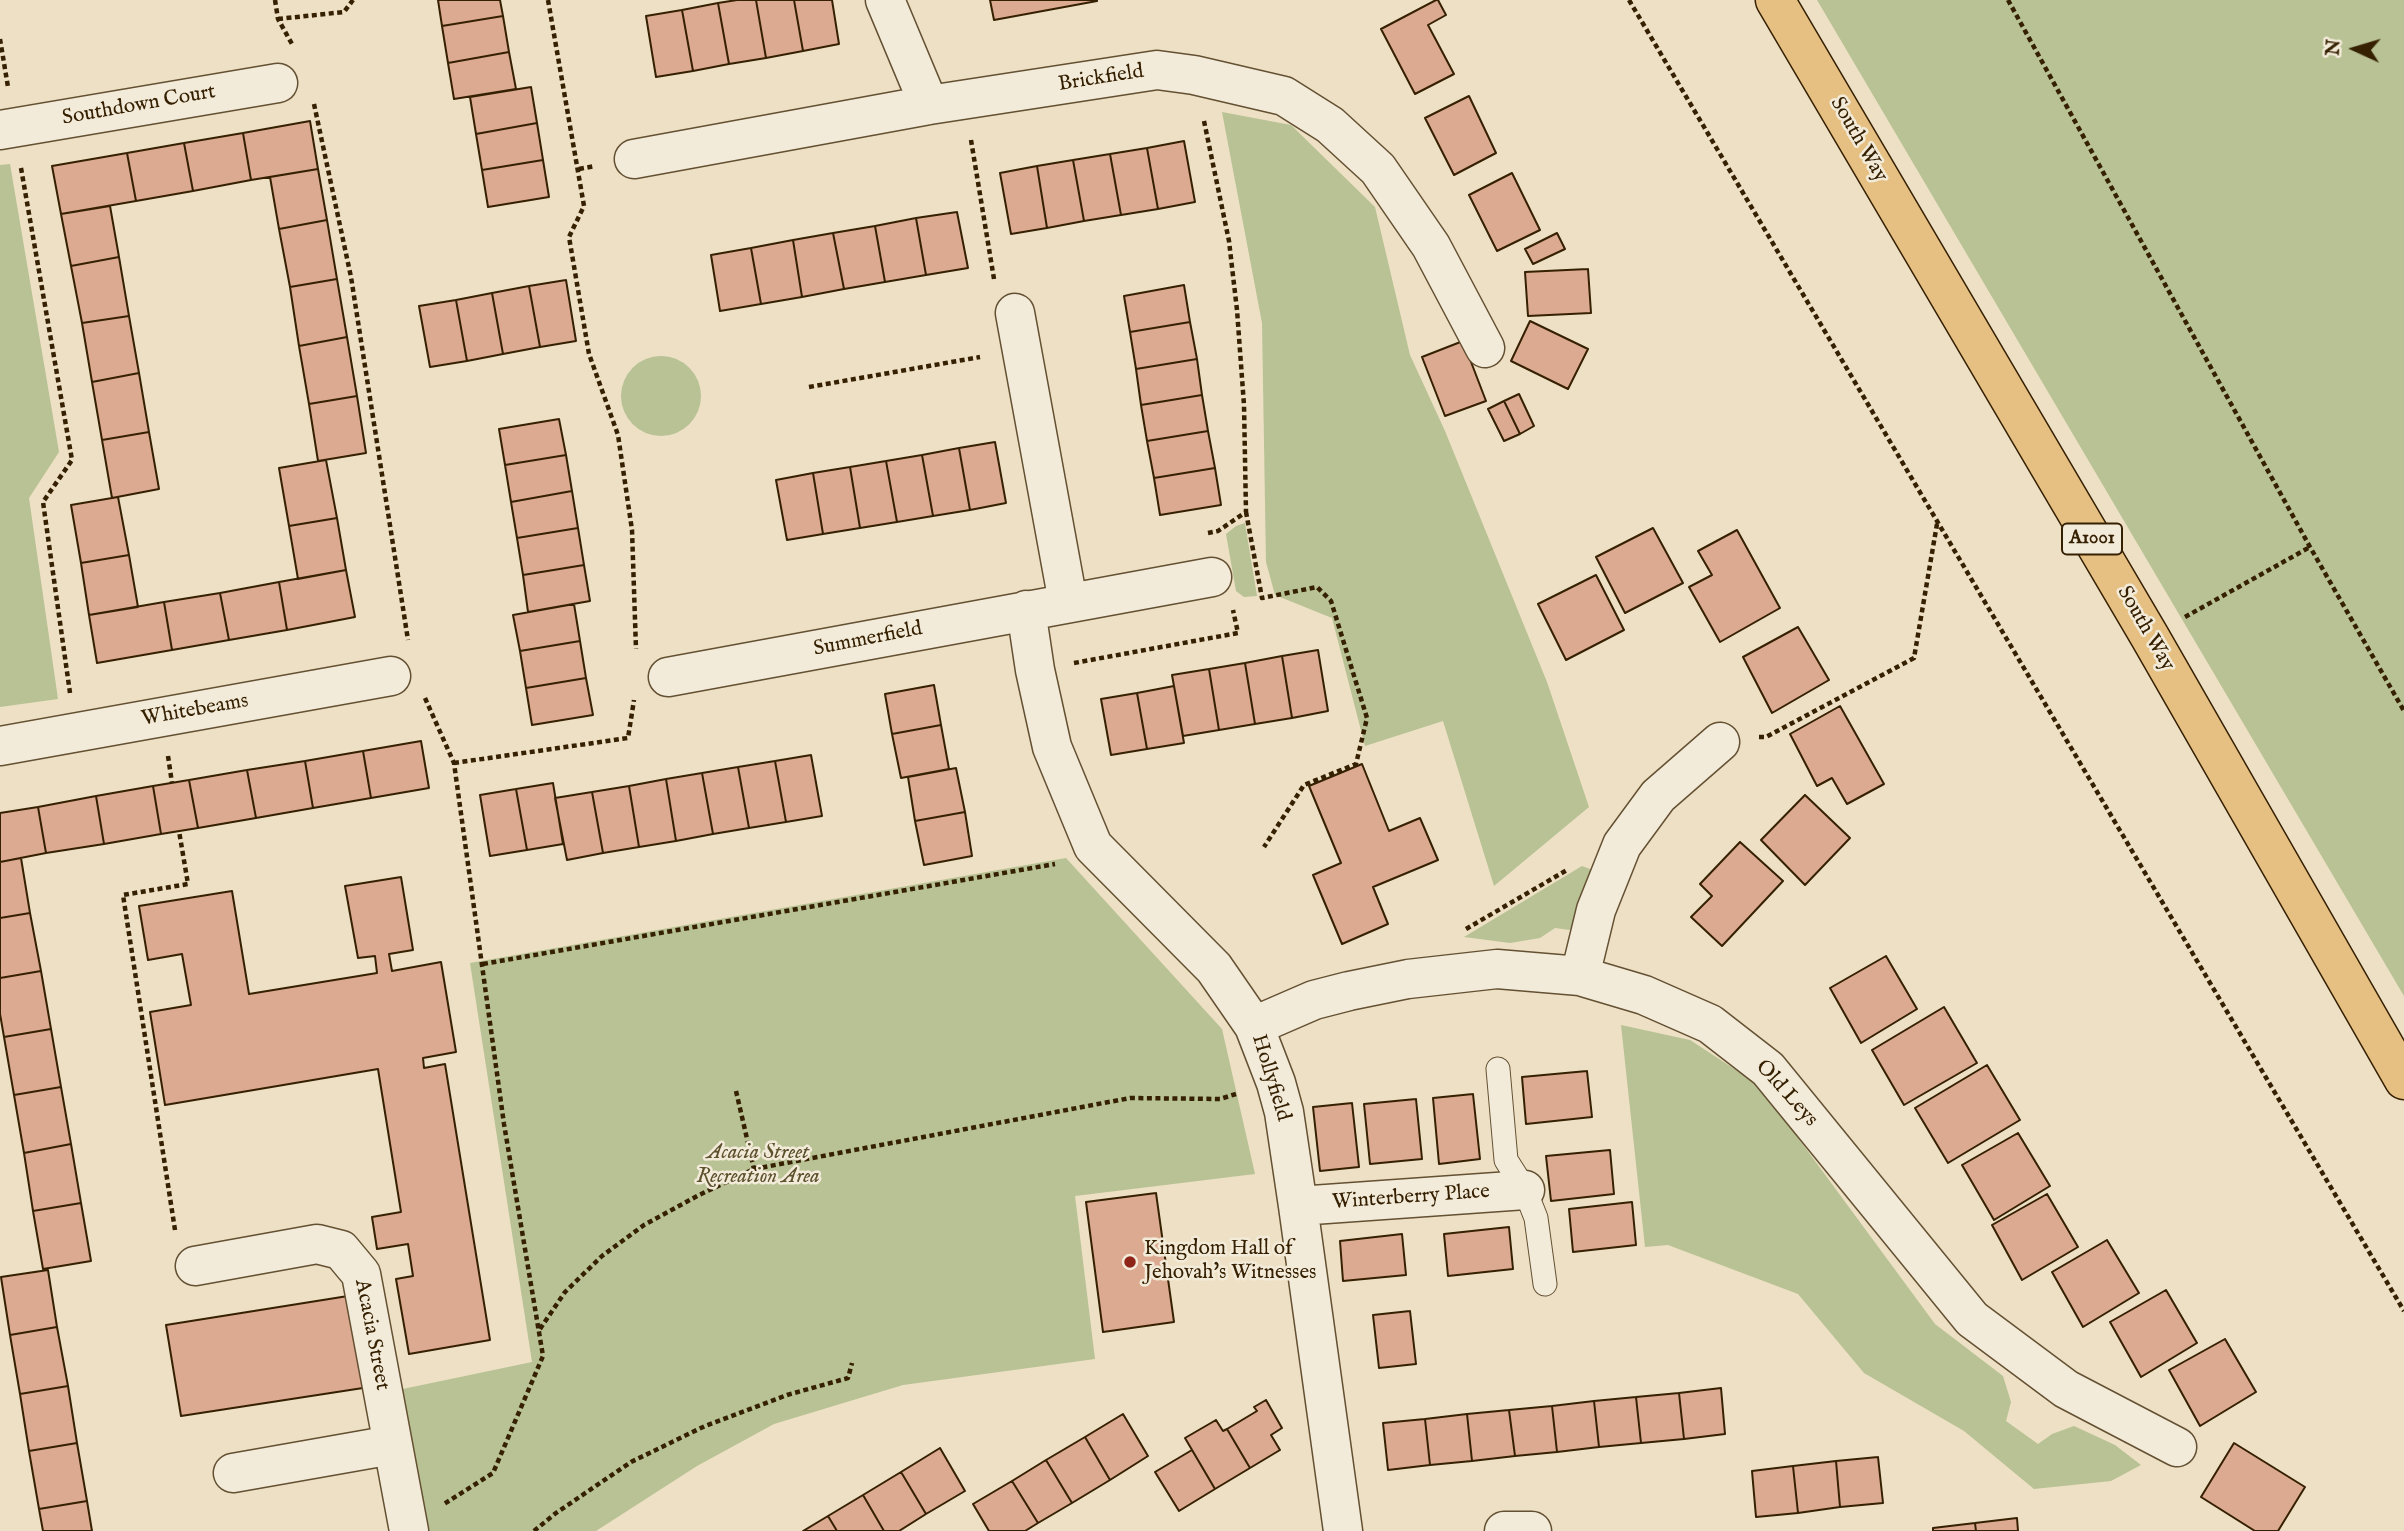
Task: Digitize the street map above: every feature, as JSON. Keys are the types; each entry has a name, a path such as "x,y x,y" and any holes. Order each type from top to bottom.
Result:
{"main road":[{"name":"South Way","path":"1775,0 2150,637 2404,1080"}],"street":[{"path":"885,0 947,103"},
{"name":"Brickfield","path":"634,159 947,103 1157,70 1194,75 1284,96 1330,125 1378,169 1431,246 1485,348"},
{"name":"Southdown Court","path":"7,129 293,79"},
{"path":"1015,313 1068,602"},
{"name":"Summerfield","path":"652,685 1068,602 1222,590"},
{"name":"Hollyfield","path":"1026,610 1035,670 1052,747 1093,846 1214,968 1254,1026 1276,1083 1284,1112 1343,1531"},
{"name":"Whitebeams","path":"0,746 75,733 400,660"},
{"path":"1580,976 1596,910 1622,845 1658,796 1720,742"},
{"name":"Old Leys","path":"1254,1026 1314,1000 1408,979 1497,969 1580,976 1644,995 1710,1024 1768,1069 1972,1319 2066,1389 2177,1447"},
{"name":"Winterberry Place","path":"1298,1206 1525,1189"},
{"name":"Acacia Street","path":"195,1266 317,1244 341,1250 361,1274 408,1529"},
{"path":"233,1473 392,1445"},
{"path":"1504,1531 1532,1531"}],"lane":[{"path":"1498,1069 1506,1160 1525,1189 1536,1218 1545,1284"}],"path":[{"path":"275,0 293,79 351,277 400,660"},
{"path":"278,19 344,12 353,0"},
{"path":"548,0 584,206 569,237 589,354 618,435 632,530 636,655"},
{"path":"1629,0 2404,1311"},
{"path":"2008,0 2404,712"},
{"path":"0,39 7,129 72,460 43,502 75,733"},
{"path":"1194,75 1231,255 1244,405 1246,512 1262,598 1317,587 1331,601 1367,718 1356,764 1304,785 1264,847"},
{"path":"947,103 999,309 1015,313"},
{"path":"809,387 1021,350"},
{"path":"1205,534 1218,531 1246,512"},
{"path":"1720,742 1766,737 1914,658 1937,524"},
{"path":"2187,616 2310,547"},
{"path":"1035,670 1238,633 1222,590"},
{"path":"454,763 628,738 652,685"},
{"path":"408,1529 493,1473 543,1356 504,1124 454,763 424,695"},
{"path":"179,831 188,884 123,895 178,1249 195,1266"},
{"path":"1459,933 1582,861 1622,845"},
{"path":"483,964 1068,862 1093,846"},
{"path":"540,1329 565,1292 602,1256 644,1225 699,1195 754,1170 1130,1098 1220,1099 1276,1083"},
{"path":"736,1091 754,1170"},
{"path":"534,1531 631,1462 705,1426 787,1395 848,1378 852,1363"}],"green space":[{"path":"1817,0 2404,0 2404,996"},
{"path":"1222,112 1291,125 1375,207 1410,355 1445,431 1547,682 1589,807 1494,886 1443,721 1365,746 1332,618 1275,595 1266,562 1262,323"},
{"path":"10,164 59,452 29,498 58,699 0,707 0,165"},
{"path":"653,356 669,356 690,367 701,388 701,404 690,425 669,436 653,436 639,430 627,418 621,404 621,388 627,374 639,362"},
{"path":"1245,523 1257,596 1244,597 1236,591 1226,534"},
{"name":"Acacia Street Recreation Area","path":"1066,858 1222,1029 1255,1174 1075,1196 1095,1359 903,1385 774,1424 697,1466 596,1531 423,1531 398,1390 532,1362 470,963"},
{"path":"1582,866 1595,871 1570,930 1555,928 1540,938 1510,943 1464,937"},
{"path":"1621,1025 1690,1040 1759,1085 1935,1324 2003,1376 2011,1402 2006,1421 2038,1444 2052,1434 2074,1426 2115,1445 2141,1465 2111,1481 2034,1489 1964,1431 1864,1373 1798,1294 1668,1245 1645,1247"}],"building":[{"path":"438,0 500,0 503,16 442,26"},
{"path":"756,0 766,58 729,64 718,3"},
{"path":"756,0 794,0 803,51 766,58"},
{"path":"794,0 832,0 839,44 803,51"},
{"path":"990,0 1097,0 1097,1 994,20"},
{"path":"1436,0 1446,15 1428,25 1454,74 1415,94 1381,29"},
{"path":"718,3 729,64 693,71 682,10"},
{"path":"682,10 693,71 656,77 646,16"},
{"path":"503,16 509,52 448,63 442,26"},
{"path":"509,52 516,89 454,99 448,63"},
{"path":"531,87 537,123 476,134 470,97"},
{"path":"1469,96 1496,153 1454,175 1425,118"},
{"path":"310,121 318,169 251,180 243,133"},
{"path":"537,123 543,160 482,170 476,134"},
{"path":"243,133 251,180 193,191 184,143"},
{"path":"1184,141 1195,202 1158,209 1147,148"},
{"path":"184,143 193,191 136,201 127,153"},
{"path":"1147,148 1158,209 1121,215 1110,154"},
{"path":"127,153 136,201 61,214 52,166"},
{"path":"1110,154 1121,215 1084,221 1073,160"},
{"path":"543,160 549,197 488,207 482,170"},
{"path":"1073,160 1084,221 1047,228 1037,166"},
{"path":"1037,166 1047,228 1011,234 1000,173"},
{"path":"318,169 327,220 279,229 270,177"},
{"path":"1512,173 1540,230 1497,251 1469,195"},
{"path":"110,206 119,257 71,266 61,214"},
{"path":"957,212 968,268 926,275 916,218"},
{"path":"916,218 926,275 885,282 875,226"},
{"path":"327,220 337,279 290,287 279,229"},
{"path":"875,226 885,282 844,289 833,233"},
{"path":"833,233 844,289 802,297 793,240"},
{"path":"1557,233 1565,249 1533,264 1525,249"},
{"path":"793,240 802,297 761,304 751,248"},
{"path":"751,248 761,304 720,311 711,255"},
{"path":"119,257 129,316 82,323 71,266"},
{"path":"1588,269 1591,313 1528,316 1525,272"},
{"path":"337,279 347,337 299,346 290,287"},
{"path":"566,280 576,341 540,347 529,286"},
{"path":"1184,285 1190,322 1130,332 1124,296"},
{"path":"529,286 540,347 503,354 492,293"},
{"path":"492,293 503,354 467,361 456,300"},
{"path":"456,300 467,361 430,367 419,306"},
{"path":"129,316 139,373 92,382 82,323"},
{"path":"1530,321 1588,349 1568,389 1511,361"},
{"path":"1190,322 1197,359 1136,369 1130,332"},
{"path":"347,337 357,396 309,404 299,346"},
{"path":"1463,341 1486,401 1445,416 1422,357"},
{"path":"1197,359 1202,395 1141,405 1136,369"},
{"path":"139,373 149,432 102,440 92,382"},
{"path":"1519,394 1534,426 1520,434 1504,401"},
{"path":"1202,395 1208,431 1147,441 1141,405"},
{"path":"357,396 366,453 318,461 309,404"},
{"path":"1504,401 1520,434 1504,441 1488,409"},
{"path":"559,419 566,455 505,465 499,429"},
{"path":"1208,431 1215,468 1154,478 1147,441"},
{"path":"149,432 159,489 112,498 102,440"},
{"path":"995,442 1006,503 970,510 959,448"},
{"path":"959,448 970,510 933,516 922,455"},
{"path":"566,455 572,491 511,502 505,465"},
{"path":"922,455 933,516 897,522 886,461"},
{"path":"326,460 337,518 289,526 279,468"},
{"path":"886,461 897,522 860,528 850,467"},
{"path":"850,467 860,528 823,534 813,473"},
{"path":"1215,468 1221,505 1160,515 1154,478"},
{"path":"813,473 823,534 787,540 776,480"},
{"path":"572,491 578,528 517,538 511,502"},
{"path":"118,497 129,555 81,563 71,505"},
{"path":"337,518 346,570 298,579 289,526"},
{"path":"578,528 584,565 523,575 517,538"},
{"path":"1653,528 1683,583 1625,613 1596,557"},
{"path":"1737,530 1780,608 1720,642 1689,587 1712,575 1698,551"},
{"path":"129,555 138,607 89,615 81,563"},
{"path":"584,565 590,601 528,612 523,575"},
{"path":"346,570 355,617 287,630 279,582"},
{"path":"1596,575 1624,630 1566,660 1538,604"},
{"path":"279,582 287,630 229,640 220,593"},
{"path":"220,593 229,640 172,650 164,602"},
{"path":"164,602 172,650 97,663 89,615"},
{"path":"574,604 580,641 520,651 513,615"},
{"path":"1798,627 1829,680 1772,713 1743,657"},
{"path":"580,641 586,678 526,688 520,651"},
{"path":"1318,650 1328,711 1292,718 1282,656"},
{"path":"1282,656 1292,718 1255,724 1245,663"},
{"path":"1245,663 1255,724 1219,730 1209,669"},
{"path":"1209,669 1219,730 1183,736 1172,675"},
{"path":"586,678 593,715 532,725 526,688"},
{"path":"934,685 941,725 892,734 885,694"},
{"path":"1174,686 1184,743 1147,749 1137,693"},
{"path":"1137,693 1147,749 1111,755 1101,699"},
{"path":"1840,706 1884,784 1847,804 1832,778 1817,786 1790,734"},
{"path":"941,725 949,769 901,778 892,734"},
{"path":"421,741 429,788 371,798 363,751"},
{"path":"363,751 371,798 313,808 305,761"},
{"path":"811,755 822,816 786,822 775,761"},
{"path":"305,761 313,808 256,818 247,770"},
{"path":"775,761 786,822 749,828 738,767"},
{"path":"1362,764 1389,831 1420,818 1438,860 1373,887 1388,924 1342,944 1313,875 1341,863 1309,786"},
{"path":"738,767 749,828 713,834 702,773"},
{"path":"956,768 965,812 915,821 908,777"},
{"path":"247,770 256,818 198,828 189,780"},
{"path":"702,773 713,834 676,841 666,779"},
{"path":"666,779 676,841 639,847 629,786"},
{"path":"189,780 198,828 161,834 153,786"},
{"path":"553,783 563,844 527,850 516,789"},
{"path":"153,786 161,834 104,844 96,796"},
{"path":"629,786 639,847 603,853 592,792"},
{"path":"516,789 527,850 490,856 480,795"},
{"path":"592,792 603,853 567,860 555,798"},
{"path":"1805,795 1850,838 1805,885 1761,840"},
{"path":"96,796 104,844 46,853 38,807"},
{"path":"38,807 46,853 0,862 0,813"},
{"path":"965,812 972,856 924,865 915,821"},
{"path":"1740,842 1783,881 1722,946 1691,917 1712,896 1700,884"},
{"path":"21,858 30,913 0,918 0,862"},
{"path":"401,877 413,950 389,954 392,971 441,962 456,1052 423,1058 424,1068 445,1064 490,1340 409,1354 396,1279 413,1276 408,1244 377,1249 372,1217 401,1212 378,1069 165,1105 150,1012 191,1005 182,954 148,960 139,906 232,891 249,994 377,973 375,956 358,958 345,886"},
{"path":"30,913 41,971 0,978 0,918"},
{"path":"1886,956 1917,1009 1861,1043 1830,988"},
{"path":"41,971 51,1029 4,1037 0,1014 0,978"},
{"path":"1944,1007 1977,1063 1904,1105 1872,1050"},
{"path":"51,1029 61,1087 14,1095 4,1037"},
{"path":"1987,1065 2020,1120 1948,1163 1915,1108"},
{"path":"1587,1071 1592,1117 1526,1124 1522,1077"},
{"path":"61,1087 71,1144 24,1153 14,1095"},
{"path":"1473,1094 1480,1159 1439,1164 1433,1098"},
{"path":"1416,1099 1422,1159 1370,1164 1364,1104"},
{"path":"1352,1103 1359,1167 1320,1171 1313,1107"},
{"path":"2018,1133 2050,1186 1994,1220 1962,1165"},
{"path":"71,1144 81,1203 33,1211 24,1153"},
{"path":"1610,1150 1614,1194 1551,1201 1546,1156"},
{"name":"Kingdom Hall of Jehovah's Witnesses","path":"1156,1193 1174,1322 1103,1332 1086,1202"},
{"path":"2047,1194 2078,1247 2022,1280 1992,1225"},
{"path":"1632,1202 1636,1245 1573,1252 1569,1209"},
{"path":"81,1203 91,1261 43,1269 33,1211"},
{"path":"1509,1227 1513,1269 1448,1276 1444,1234"},
{"path":"1402,1234 1406,1275 1343,1281 1340,1241"},
{"path":"2107,1240 2139,1293 2083,1327 2052,1272"},
{"path":"48,1270 57,1327 10,1335 1,1277"},
{"path":"2166,1290 2197,1343 2141,1377 2110,1322"},
{"path":"348,1296 363,1388 181,1416 166,1325"},
{"path":"1410,1311 1416,1364 1379,1368 1373,1315"},
{"path":"57,1327 68,1386 20,1394 10,1335"},
{"path":"2225,1339 2256,1392 2200,1426 2169,1370"},
{"path":"68,1386 77,1443 29,1451 20,1394"},
{"path":"1721,1388 1725,1434 1684,1439 1679,1393"},
{"path":"1679,1393 1684,1439 1641,1443 1636,1397"},
{"path":"1636,1397 1641,1443 1599,1447 1594,1401"},
{"path":"1266,1400 1282,1428 1271,1435 1280,1450 1250,1468 1227,1429 1257,1411 1254,1407"},
{"path":"1594,1401 1599,1447 1557,1452 1552,1406"},
{"path":"1552,1406 1557,1452 1515,1456 1509,1410"},
{"path":"1509,1410 1515,1456 1472,1461 1467,1414"},
{"path":"1123,1414 1148,1456 1110,1480 1085,1437"},
{"path":"1467,1414 1472,1461 1430,1465 1425,1419"},
{"path":"1425,1419 1430,1465 1388,1470 1383,1423"},
{"path":"1216,1420 1223,1431 1227,1429 1250,1468 1215,1489 1185,1438"},
{"path":"1085,1437 1110,1480 1072,1503 1046,1460"},
{"path":"77,1443 87,1501 39,1509 29,1451"},
{"path":"2234,1443 2305,1487 2278,1531 2255,1531 2201,1497"},
{"path":"940,1448 965,1491 926,1514 901,1472"},
{"path":"1192,1450 1215,1489 1179,1511 1155,1472"},
{"path":"1878,1457 1883,1503 1840,1507 1836,1461"},
{"path":"1046,1460 1072,1503 1038,1523 1012,1481"},
{"path":"1836,1461 1840,1507 1798,1513 1793,1466"},
{"path":"1793,1466 1798,1513 1756,1517 1752,1471"},
{"path":"901,1472 926,1514 899,1531 884,1531 863,1495"},
{"path":"1012,1481 1038,1523 1025,1531 989,1531 973,1504"},
{"path":"863,1495 884,1531 837,1531 828,1516"},
{"path":"87,1501 92,1531 43,1531 39,1509"},
{"path":"828,1516 837,1531 803,1531"},
{"path":"2017,1518 2018,1531 1976,1531 1975,1523"},
{"path":"1975,1523 1976,1531 1933,1531 1933,1528"}],"place":[{"name":"Kingdom Hall of Jehovah's Witnesses","path":"1130,1262"}]}
